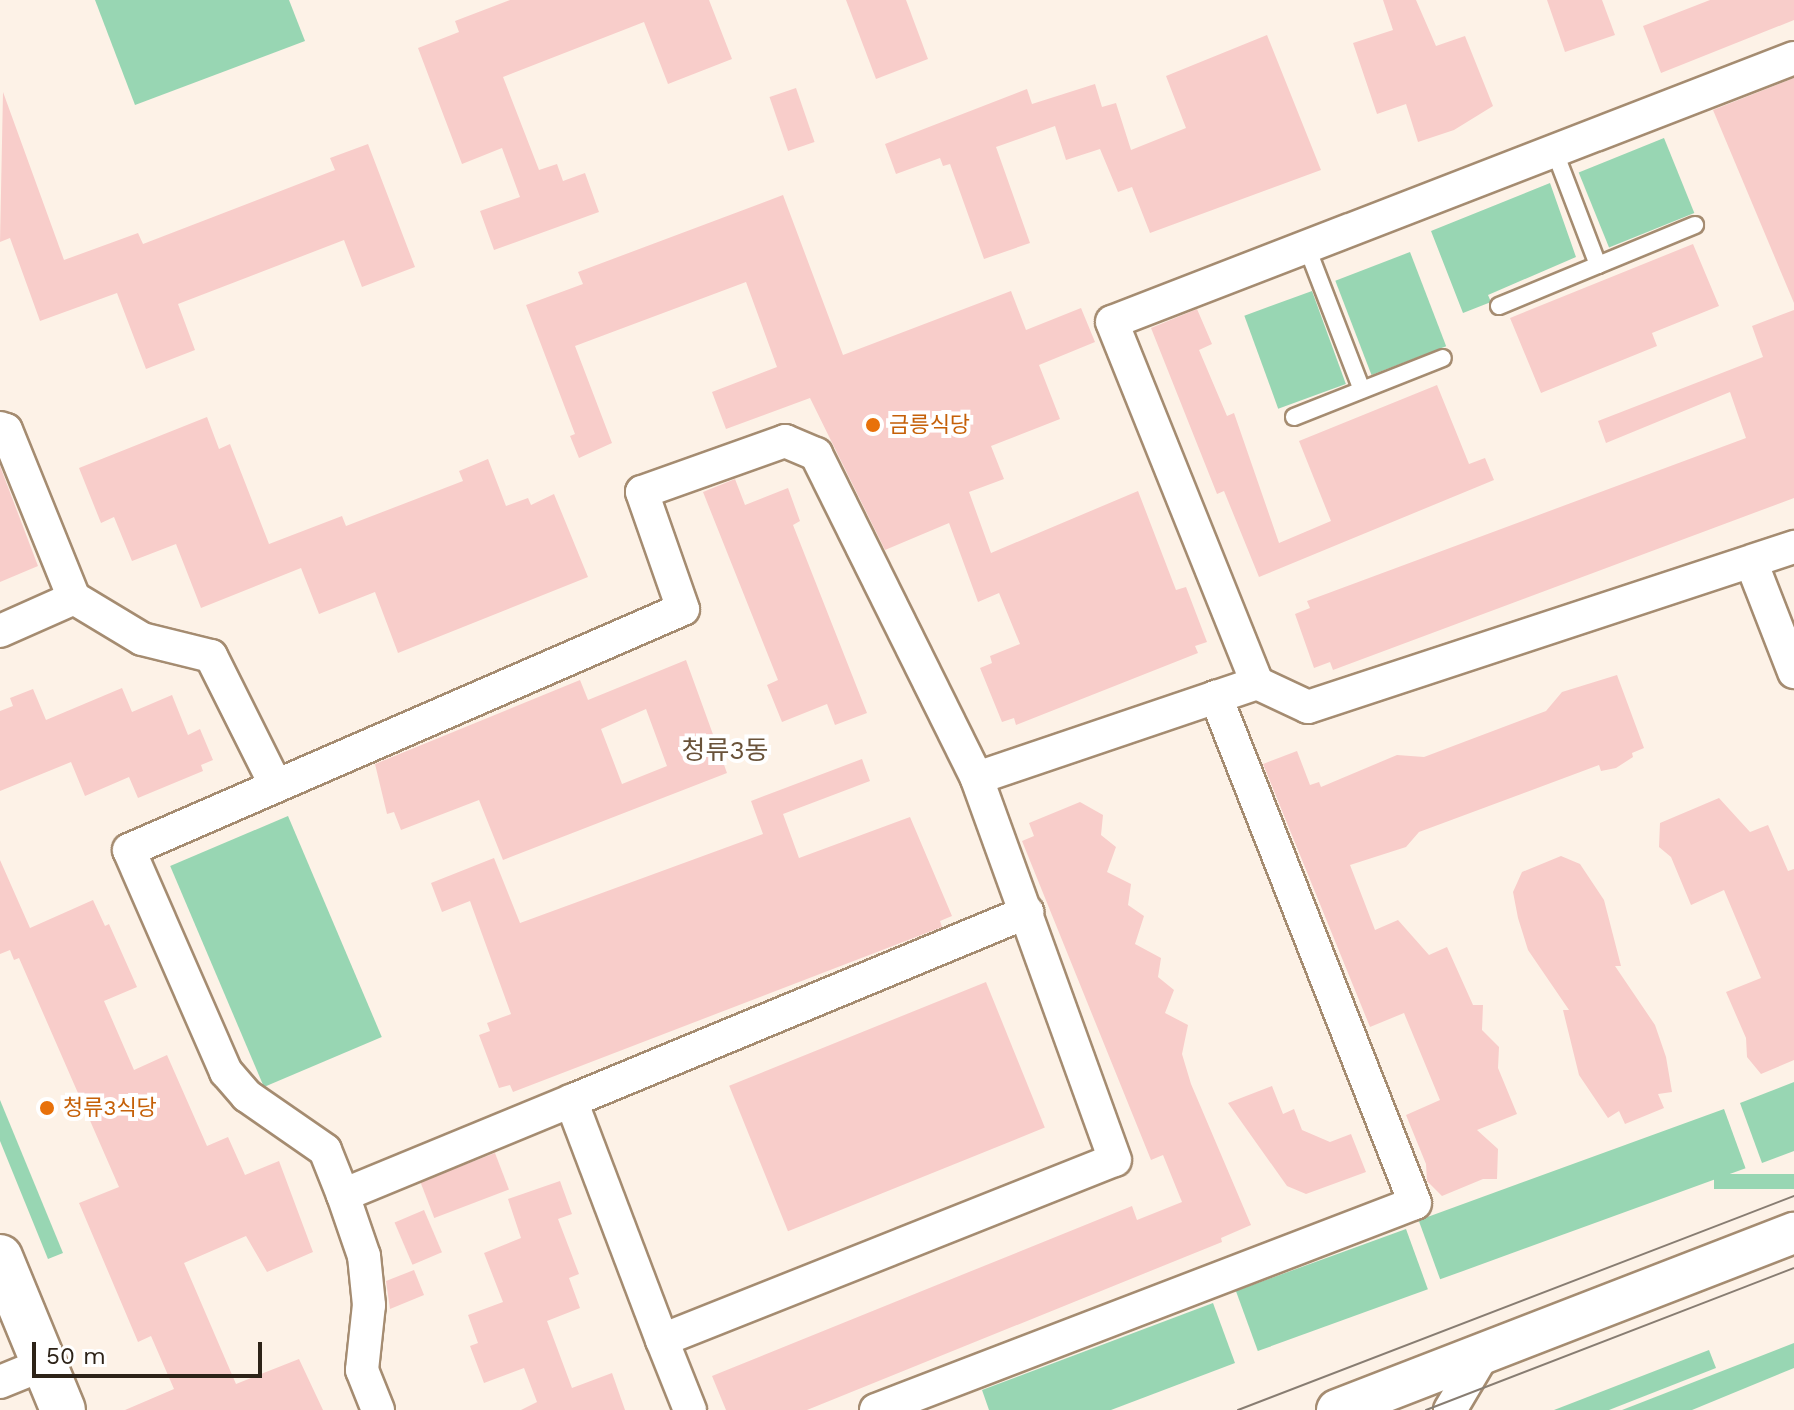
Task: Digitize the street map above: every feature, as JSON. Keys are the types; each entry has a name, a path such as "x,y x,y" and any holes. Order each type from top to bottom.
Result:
{"main road":[{"path":"0,1257 63,1410"}],"street":[{"path":"1794,58 1112,322 1257,683 1308,707 1752,564 1794,547"},
{"path":"0,428 6,430 74,598 142,639 211,656 275,784"},
{"path":"378,1410 362,1370 369,1305 364,1256 325,1150 247,1096 226,1072 129,850 683,609 642,492 785,441 816,454 977,778 1115,1160 662,1340"},
{"path":"1752,564 1794,672"},
{"path":"0,631 74,598"},
{"path":"977,778 1257,683"},
{"path":"876,1410 1415,1203 1216,697"},
{"path":"343,1195 1027,912"},
{"path":"571,1101 690,1410"},
{"path":"1337,1410 1794,1233"},
{"path":"1450,1410 1482,1356"},
{"path":"0,1382 44,1364"}],"lane":[{"path":"1554,150 1598,265"},
{"path":"1499,306 1695,225"},
{"path":"1306,245 1362,390"},
{"path":"1294,417 1443,358"}],"green space":[{"path":"95,0 289,0 305,41 135,105"},
{"path":"1664,138 1694,213 1609,248 1579,172"},
{"path":"1550,183 1576,257 1488,295 1491,302 1463,313 1431,231"},
{"path":"1410,252 1446,346 1372,375 1335,281"},
{"path":"1312,291 1346,384 1278,409 1244,316"},
{"path":"288,816 382,1037 264,1087 170,866"},
{"path":"1794,1082 1794,1151 1762,1163 1740,1103"},
{"path":"0,1100 63,1253 48,1259 0,1141"},
{"path":"1724,1109 1746,1168 1440,1279 1419,1220"},
{"path":"1714,1174 1794,1174 1794,1189 1714,1189"},
{"path":"1406,1229 1428,1289 1258,1351 1236,1291"},
{"path":"1213,1303 1235,1363 1111,1410 989,1410 982,1390"},
{"path":"1794,1343 1794,1368 1692,1410 1622,1410"},
{"path":"1709,1350 1716,1368 1609,1410 1554,1410"}],"building":[{"path":"510,0 709,0 732,59 668,84 644,22 503,77 539,170 557,164 563,181 585,173 599,212 494,250 480,211 520,197 502,148 462,164 418,48 459,32 455,21"},
{"path":"846,0 906,0 928,59 876,79"},
{"path":"1383,0 1416,0 1436,46 1465,36 1493,106 1454,130 1418,142 1406,104 1377,114 1353,43 1393,30"},
{"path":"1547,0 1602,0 1615,35 1565,52"},
{"path":"1710,0 1794,0 1794,20 1661,73 1643,26"},
{"path":"1267,35 1321,170 1150,233 1132,187 1118,192 1100,149 1066,160 1055,126 996,147 1030,243 984,259 950,164 943,166 940,158 896,174 885,144 1027,89 1032,104 1095,84 1102,107 1116,103 1131,150 1186,128 1166,76"},
{"path":"1794,78 1794,303 1713,110"},
{"path":"796,88 815,142 788,151 770,97"},
{"path":"3,92 64,260 138,233 143,244 335,170 330,158 368,144 415,267 362,287 344,240 178,304 195,350 146,369 117,293 40,321 10,238 0,242"},
{"path":"783,195 843,355 1011,291 1026,330 1081,308 1095,342 1039,365 1060,419 991,446 1004,479 969,492 991,553 1138,491 1176,590 1186,587 1207,642 1195,646 1198,653 1016,725 1014,718 1002,722 980,668 992,663 990,656 1020,644 999,593 978,602 949,523 885,550 810,398 726,429 712,392 777,367 746,282 575,346 612,443 579,458 570,436 575,434 526,305 583,284 578,272"},
{"path":"1693,244 1719,306 1652,333 1657,346 1541,393 1510,318"},
{"path":"1197,309 1212,344 1199,350 1227,416 1234,413 1279,543 1331,521 1299,441 1437,385 1469,464 1485,458 1494,480 1259,577 1224,491 1217,494 1151,328"},
{"path":"1794,310 1794,498 1333,670 1330,662 1314,668 1295,614 1310,608 1307,601 1746,438 1730,392 1606,443 1598,421 1763,357 1752,326"},
{"path":"207,417 219,449 230,444 269,544 342,516 346,526 463,481 459,471 488,459 506,506 528,498 531,505 554,494 588,577 398,653 375,592 319,614 301,568 201,608 176,544 132,561 114,517 101,523 79,468"},
{"path":"0,466 38,566 0,582"},
{"path":"735,479 745,505 788,488 800,521 793,525 867,713 835,725 827,704 782,722 767,685 778,680 703,492"},
{"path":"686,660 727,773 503,860 479,800 401,830 394,812 387,814 375,764 580,680 588,700","holes":["646,709 667,766 622,784 601,729"]},
{"path":"1617,675 1644,748 1632,753 1633,757 1616,768 1601,771 1599,765 1419,832 1406,847 1350,865 1375,930 1398,920 1429,955 1447,947 1473,1005 1483,1005 1482,1030 1499,1047 1498,1068 1517,1114 1477,1130 1498,1149 1497,1179 1483,1179 1442,1196 1427,1181 1426,1164 1406,1115 1440,1100 1404,1013 1370,1027 1263,764 1297,751 1310,785 1319,782 1321,787 1397,755 1424,757 1546,711 1562,692"},
{"path":"122,688 132,712 172,695 188,735 200,729 213,760 201,765 203,771 138,798 129,777 85,796 71,762 0,791 0,711 13,706 10,698 33,689 46,720"},
{"path":"862,759 870,781 783,814 799,858 910,817 952,916 940,921 942,927 513,1092 510,1085 499,1088 479,1035 490,1031 487,1023 511,1014 470,901 442,912 431,883 494,858 520,923 763,834 751,801"},
{"path":"1719,798 1750,832 1768,825 1788,871 1794,869 1794,1060 1761,1074 1747,1057 1746,1038 1726,992 1761,978 1724,890 1691,905 1671,857 1659,847 1660,823"},
{"path":"1080,802 1103,815 1101,835 1116,847 1107,872 1131,884 1128,905 1144,916 1135,944 1161,958 1158,977 1174,990 1165,1013 1188,1025 1182,1054 1191,1084 1251,1225 1221,1238 1222,1242 807,1410 726,1410 712,1376 1132,1206 1137,1220 1182,1202 1163,1155 1151,1160 1022,841 1034,836 1029,823"},
{"path":"1561,856 1580,864 1604,900 1621,966 1615,966 1655,1025 1666,1057 1672,1092 1658,1094 1664,1108 1625,1124 1619,1111 1608,1118 1579,1075 1563,1010 1569,1010 1528,950 1518,918 1513,892 1522,872"},
{"path":"0,860 30,928 93,900 105,926 109,924 137,987 104,1001 134,1070 167,1055 207,1146 228,1137 245,1175 279,1161 313,1252 267,1272 246,1236 184,1263 236,1384 299,1359 323,1410 125,1410 174,1389 151,1336 138,1342 79,1203 119,1187 19,958 14,960 10,950 0,954"},
{"path":"986,982 1045,1128 788,1231 729,1086"},
{"path":"1272,1086 1283,1114 1294,1109 1302,1130 1330,1142 1351,1134 1366,1172 1306,1194 1287,1186 1228,1103"},
{"path":"495,1153 509,1189 434,1218 420,1182"},
{"path":"560,1181 572,1214 558,1219 579,1274 569,1278 580,1308 547,1321 572,1388 612,1373 625,1410 521,1410 537,1402 524,1368 484,1383 470,1346 478,1343 468,1315 503,1302 484,1253 521,1238 508,1199"},
{"path":"424,1210 442,1252 413,1265 395,1223"},
{"path":"414,1270 424,1295 390,1309 386,1281"}],"tram line":[{"path":"1238,1410 1794,1196"},
{"path":"1426,1410 1794,1268"}],"place":[{"name":"금릉식당","path":"873,425"},
{"name":"청류3식당","path":"47,1108"}],"district":[{"name":"청류3동","path":"725,751"}]}
